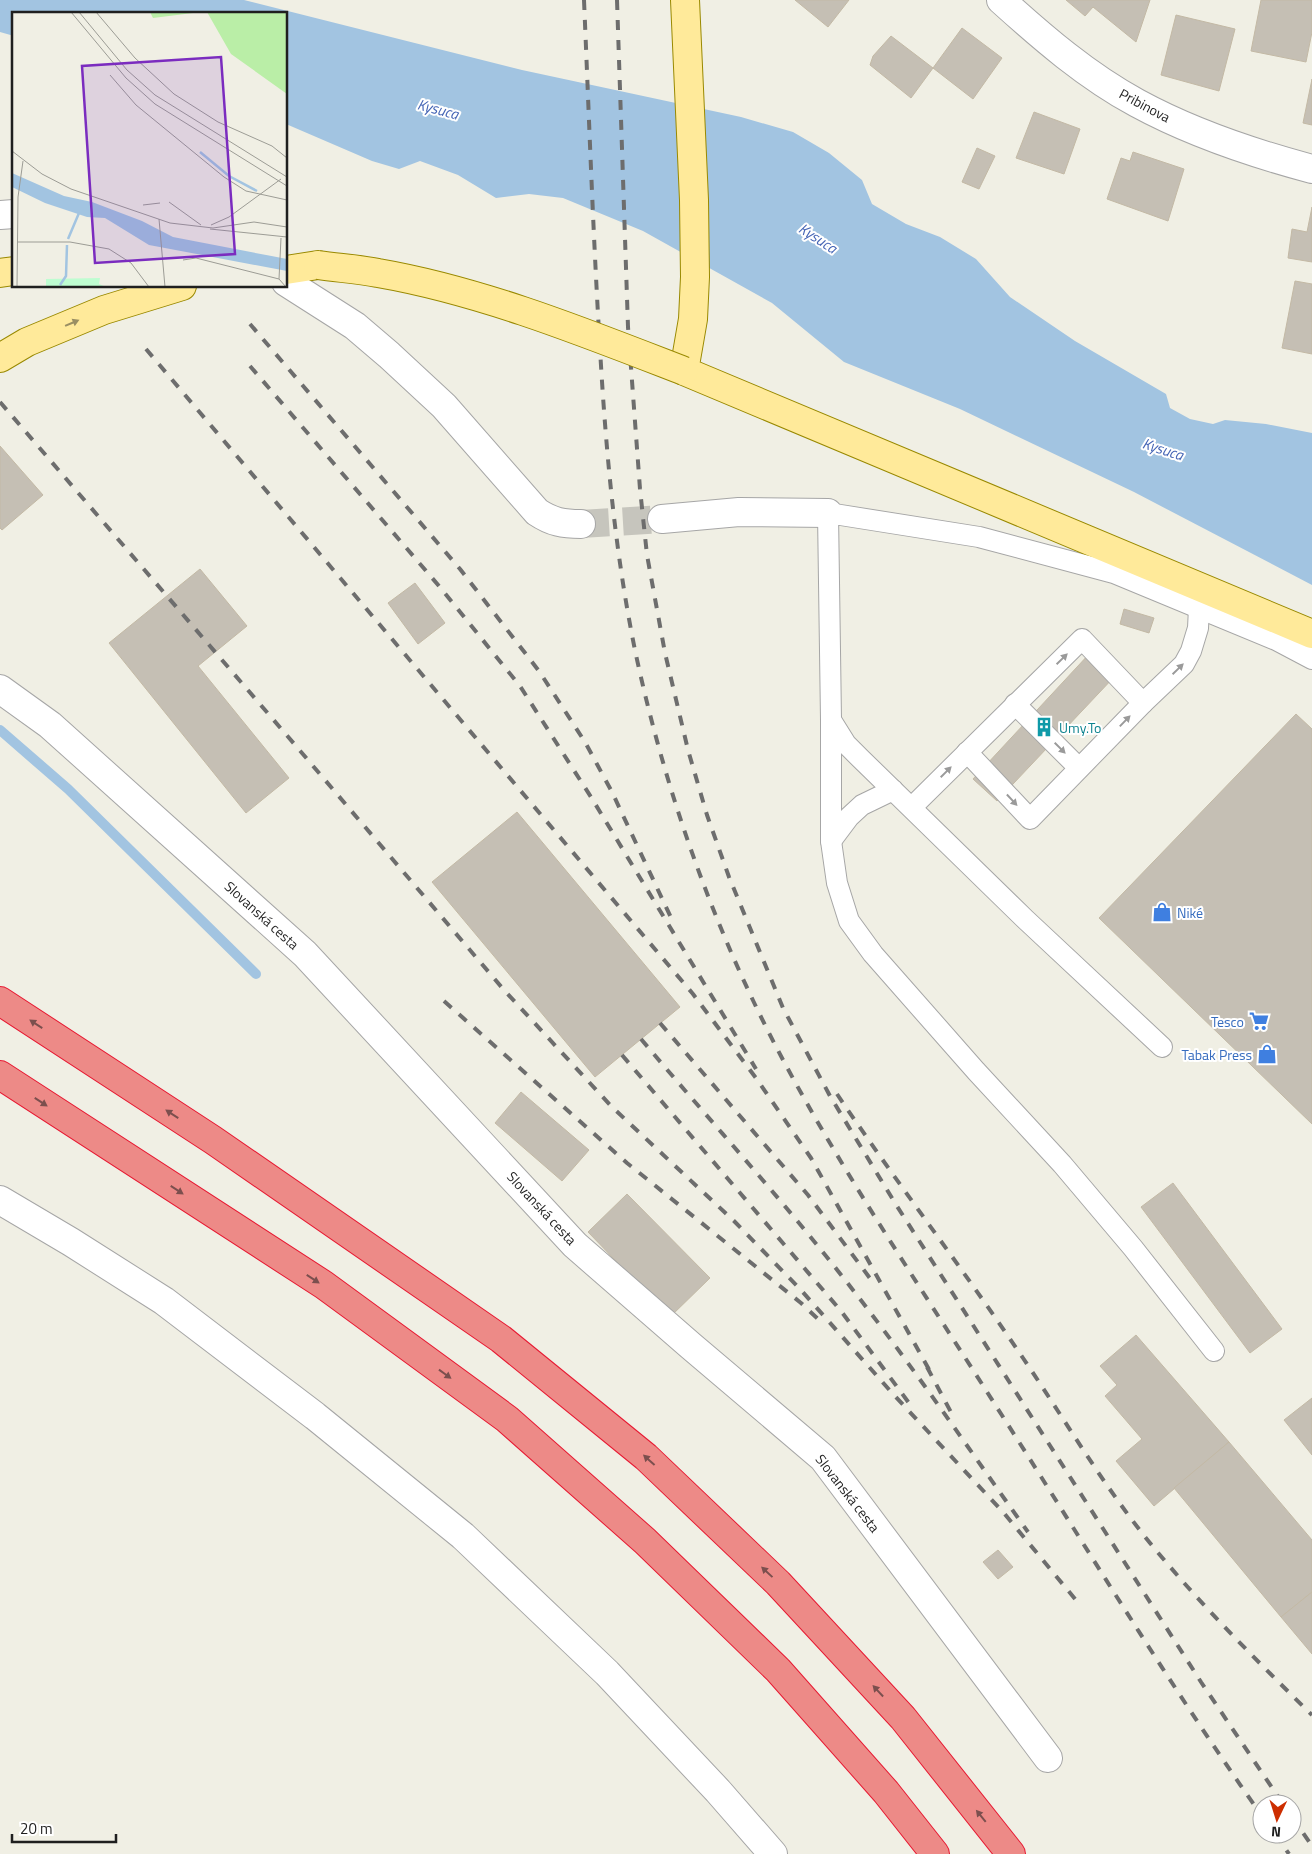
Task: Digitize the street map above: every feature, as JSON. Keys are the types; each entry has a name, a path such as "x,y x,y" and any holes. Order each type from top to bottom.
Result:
{"highway":[{"path":"0,1001 212,1140 501,1339 646,1457 778,1583 897,1711 1012,1854"},
{"path":"0,1075 324,1285 507,1419 645,1541 778,1670 886,1792 935,1854"}],"main road":[{"path":"684,371 693,319 695,277 694,200 685,0"},
{"path":"288,262 378,273 441,287 587,333 684,371 1312,634"},
{"path":"288,270 318,265"},
{"path":"0,358 27,342 104,310 176,288"}],"street":[{"name":"Pribinova","path":"1000,0 1047,42 1136,103 1230,143 1312,170"},
{"path":"288,283 356,326 389,355 444,406 537,512 549,520 564,524 581,524"},
{"path":"662,519 739,512 828,513"},
{"name":"Slovanská cesta","path":"0,689 50,725 305,954 575,1245 824,1458 1048,1758"},
{"path":"0,1200 164,1301 314,1416 463,1536 608,1673 718,1791 773,1854"}],"lane":[{"path":"1214,1351 1133,1248 1062,1164 976,1071 873,954 849,921 837,883 831,841 832,720 828,513 979,537 1114,573 1276,640 1312,659"},
{"path":"967,752 1030,819 1143,703 1184,664 1191,651 1198,628 1199,608"},
{"path":"912,807 1082,639 1143,703"},
{"path":"1016,704 1079,768"},
{"path":"832,720 846,744 1025,919 1162,1047"},
{"path":"831,841 849,817 862,805 893,790"}],"water":[{"name":"Kysuca","path":"0,0 244,0 522,70 741,117 793,132 829,153 862,180 872,204 906,224 940,237 976,259 1010,297 1075,341 1166,394 1170,408 1190,419 1213,424 1225,420 1266,424 1312,433 1312,585 1134,492 960,409 844,362 772,303 643,231 563,198 529,194 496,198 458,175 420,161 399,169 372,161 288,125 288,12 12,12 12,35 0,32"}],"building":[{"path":"795,0 849,0 828,27"},
{"path":"1066,0 1150,0 1136,42 1093,7 1085,16"},
{"path":"1261,0 1312,0 1312,32 1306,62 1251,51"},
{"path":"1176,15 1235,29 1219,91 1161,75"},
{"path":"962,28 1002,58 973,99 933,68"},
{"path":"891,36 933,68 911,98 870,65 873,56"},
{"path":"1312,79 1312,125 1303,123"},
{"path":"1034,112 1080,129 1064,174 1016,158"},
{"path":"977,148 995,156 979,189 962,182"},
{"path":"1133,152 1184,169 1168,221 1107,199 1121,158 1130,161"},
{"path":"1312,207 1312,262 1288,258 1292,229 1307,232"},
{"path":"1295,281 1312,284 1312,354 1282,348"},
{"path":"0,446 43,495 2,530 0,528"},
{"path":"200,569 247,626 198,666 289,778 246,813 109,643"},
{"path":"415,583 445,623 418,644 388,603"},
{"path":"1124,609 1154,618 1149,633 1120,624"},
{"name":"Umy.To","path":"1090,653 1115,676 997,801 973,779"},
{"name":"Tesco","path":"1296,714 1312,729 1312,1124 1099,918"},
{"path":"517,812 680,1007 595,1077 432,882"},
{"path":"521,1092 589,1150 562,1181 495,1123"},
{"path":"1173,1183 1282,1329 1250,1353 1141,1207"},
{"path":"627,1194 710,1278 670,1317 588,1232"},
{"path":"1136,1335 1229,1442 1154,1506 1116,1461 1142,1439 1105,1396 1117,1385 1100,1366"},
{"path":"1312,1398 1312,1455 1284,1420"},
{"path":"1229,1442 1312,1540 1312,1592 1281,1617 1174,1488"},
{"path":"998,1550 1013,1567 998,1579 983,1562"},
{"path":"1312,1592 1312,1654 1281,1617"}],"waterway":[{"path":"0,730 68,789 256,974"}],"tunnel":[{"path":"581,524 662,519"}],"railway":[{"path":"584,0 600,349 608,464 617,541 636,655 648,707 662,759 695,861 714,912 758,1010 782,1058 832,1147 1160,1664 1252,1802"},
{"path":"617,0 628,327 647,555 665,653 688,750 707,815 729,877 783,1008 830,1096 895,1203 1201,1682 1276,1794"},
{"path":"250,324 460,569 539,671 585,742 612,792 674,924"},
{"path":"146,349 693,994 756,1078 811,1158 931,1373"},
{"path":"250,366 439,586 520,686 591,797 756,1069"},
{"path":"0,402 504,990 612,1107 734,1221 800,1289 893,1394 1003,1512 1080,1605"},
{"path":"444,1001 627,1163 801,1303 819,1320"},
{"path":"660,1023 808,1195 872,1281"},
{"path":"641,1039 787,1208 860,1298 1028,1532"},
{"path":"622,1055 841,1311 909,1403"},
{"path":"837,1094 1039,1381 1100,1475 1133,1521 1208,1610 1312,1715"},
{"path":"927,1367 953,1416"},
{"path":"1302,1832 1312,1846"},
{"path":"1282,1844 1289,1854"}],"place":[{"name":"Umy.To","path":"1044,727"},
{"name":"Niké","path":"1162,912"},
{"name":"Tesco","path":"1259,1021"},
{"name":"Tabak Press","path":"1267,1054"}]}
